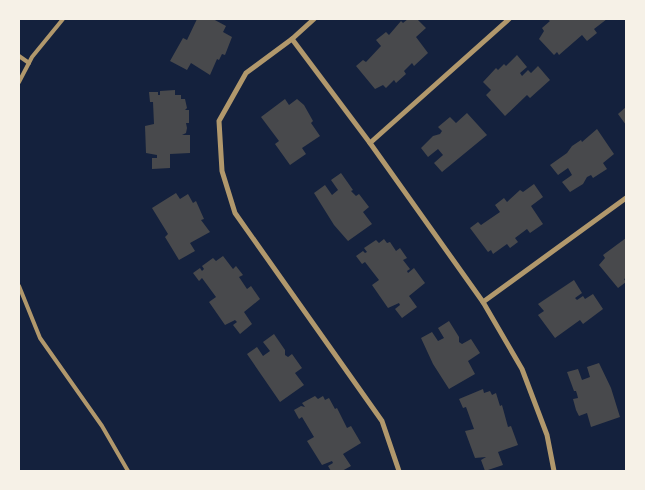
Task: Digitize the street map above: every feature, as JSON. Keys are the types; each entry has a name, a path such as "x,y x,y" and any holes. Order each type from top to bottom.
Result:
{"street":[{"path":"314,19 292,39 246,73 220,121 222,172 235,213 382,421 399,471"},
{"path":"370,143 437,86 509,19"},
{"path":"292,39 370,143 483,302 522,369 547,435 554,471"},
{"path":"483,302 626,198"}],"lane":[{"path":"19,82 46,37 63,19"},
{"path":"19,56 29,63"},
{"path":"19,286 40,338 102,426 128,471"}],"building":[{"path":"197,19 213,19 226,26 223,32 232,37 225,55 222,54 219,60 217,59 210,75 191,63 187,70 170,61 183,38 187,40"},
{"path":"408,19 417,19 426,28 416,37 428,53 414,66 412,63 404,71 406,74 396,83 394,80 386,88 383,85 375,89 356,66 363,60 366,62 381,46 376,40 386,32 389,35 401,21 403,23"},
{"path":"547,19 607,19 594,29 597,33 587,41 582,35 559,55 557,52 554,55 539,39 544,31 542,28 550,21"},
{"path":"517,55 527,67 520,73 522,76 528,70 531,73 538,66 550,80 530,98 527,95 505,116 486,95 491,90 483,82 496,68 498,70 504,64 506,66"},
{"path":"175,90 175,95 181,95 181,99 185,99 187,108 185,110 189,110 189,123 186,123 186,133 182,135 190,135 190,153 170,154 170,168 152,169 152,158 157,158 157,155 146,153 145,126 154,124 153,102 150,102 149,92 158,92 158,95 160,95 160,91"},
{"path":"285,99 289,105 297,99 304,105 313,121 311,123 320,136 302,148 306,154 290,165 275,144 279,141 261,117"},
{"path":"626,107 626,125 618,114"},
{"path":"467,113 487,135 442,172 434,163 443,155 438,149 428,157 421,148 433,136 440,134 442,131 438,127 450,117 456,123"},
{"path":"597,129 614,154 603,163 607,169 593,178 591,175 587,177 583,184 570,192 562,182 572,175 568,168 558,175 550,165 567,153 572,146 581,140 582,142"},
{"path":"341,173 353,190 351,191 356,196 359,194 369,207 363,212 372,224 348,241 334,225 314,193 325,185 332,195 338,190 331,180"},
{"path":"534,184 543,197 531,206 543,224 530,233 527,229 515,238 518,242 510,248 507,244 493,254 491,250 488,252 470,228 478,222 481,225 500,212 495,205 504,198 507,202 520,190 523,192"},
{"path":"176,193 180,199 188,194 193,203 196,201 204,219 201,220 210,232 190,243 195,251 179,260 165,237 168,234 152,208"},
{"path":"626,238 626,278 624,279 626,282 618,288 599,265 605,258 603,255"},
{"path":"384,239 387,243 390,242 396,251 400,248 407,258 403,260 410,269 407,271 408,273 414,268 425,283 409,296 417,307 402,318 395,309 400,305 399,303 388,308 372,285 379,280 365,262 362,264 356,256 363,251 367,252 364,248 376,240 379,243"},
{"path":"223,256 233,269 236,266 243,275 239,277 247,289 251,286 260,299 244,312 252,324 240,334 233,325 237,322 235,320 225,325 209,302 216,297 202,278 199,281 193,273 200,268 202,271 204,269 202,266 213,258 216,261"},
{"path":"574,280 582,293 575,298 577,300 583,296 585,299 593,294 603,309 583,324 580,320 555,338 538,315 544,311 538,304"},
{"path":"449,321 459,337 459,342 462,344 471,339 480,353 468,361 475,374 449,389 433,364 421,338 432,332 438,341 444,338 438,328"},
{"path":"274,334 285,350 285,355 288,357 292,354 302,368 295,373 304,385 280,402 247,354 257,347 263,356 270,351 263,342"},
{"path":"599,363 611,388 620,417 591,427 587,413 579,416 576,410 573,399 578,398 567,372 578,369 582,380 590,377 587,367"},
{"path":"483,389 484,393 490,391 492,395 496,393 500,406 502,405 508,427 511,426 518,445 498,452 503,465 485,471 481,460 486,457 475,458 465,431 474,429 466,407 463,408 459,399"},
{"path":"315,396 318,399 323,396 325,400 329,398 335,409 337,408 347,428 351,426 361,443 343,454 351,466 342,471 331,471 328,466 333,463 332,461 322,465 307,441 314,437 302,417 299,419 294,410 301,406 305,407 302,403"}]}
